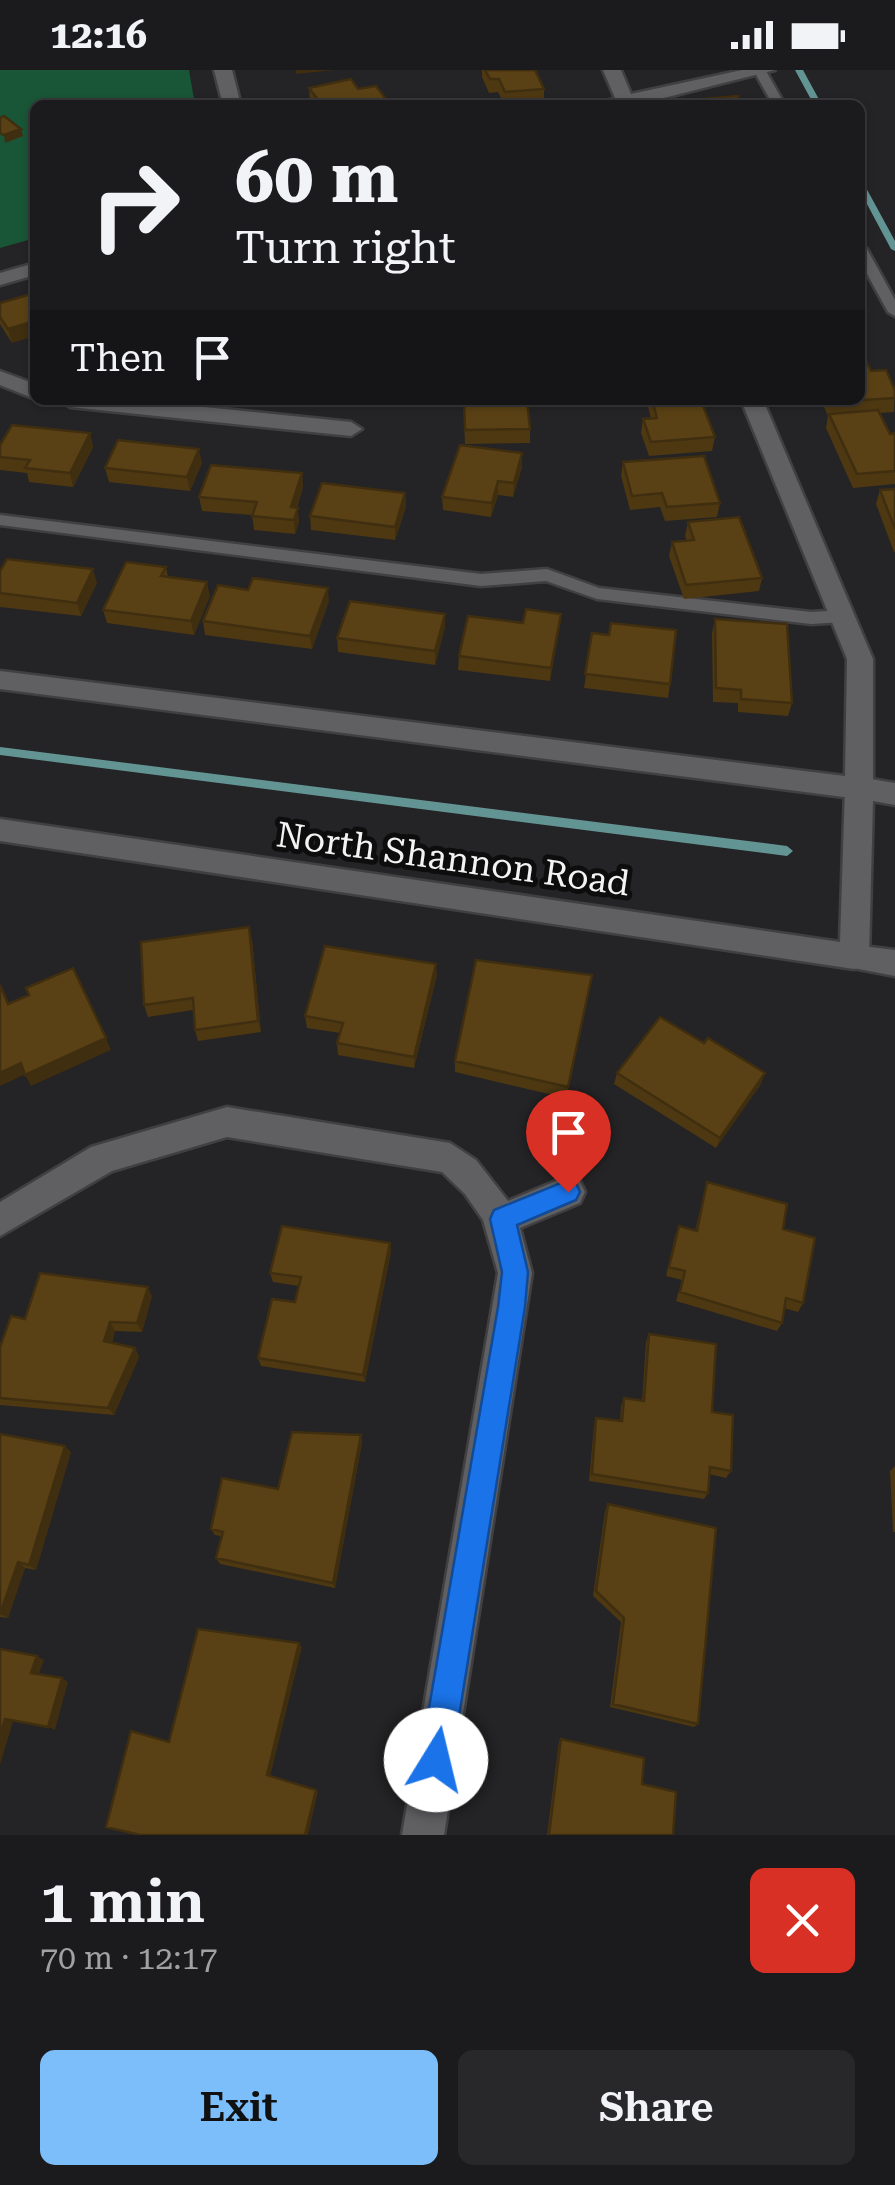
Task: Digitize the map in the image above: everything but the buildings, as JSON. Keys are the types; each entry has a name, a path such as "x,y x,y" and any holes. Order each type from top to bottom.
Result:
{"street":[{"path":"223,70 231,100"},
{"path":"612,70 625,100"},
{"path":"635,100 763,71"},
{"path":"0,280 30,271"},
{"path":"0,377 30,390"},
{"path":"119,405 352,429"},
{"path":"754,405 860,659 854,956"},
{"path":"0,680 895,794"},
{"name":"North Shannon Road","path":"0,830 895,963"},
{"path":"0,1220 103,1158 227,1122 450,1158 473,1176 503,1219 515,1272 512,1307 423,1835"},
{"path":"503,1219 568,1192"}],"lane":[{"path":"763,71 777,100"},
{"path":"865,259 895,312"},
{"path":"0,520 480,580 547,575 597,593 811,618 843,616"}],"green space":[{"path":"0,70 189,70 194,100 30,100 30,239 0,248"}],"waterway":[{"path":"799,70 815,100"},
{"path":"865,193 895,249"},
{"path":"0,751 787,851"}],"route":[{"path":"436,1760 512,1307 515,1272 503,1219 568,1192"}]}
